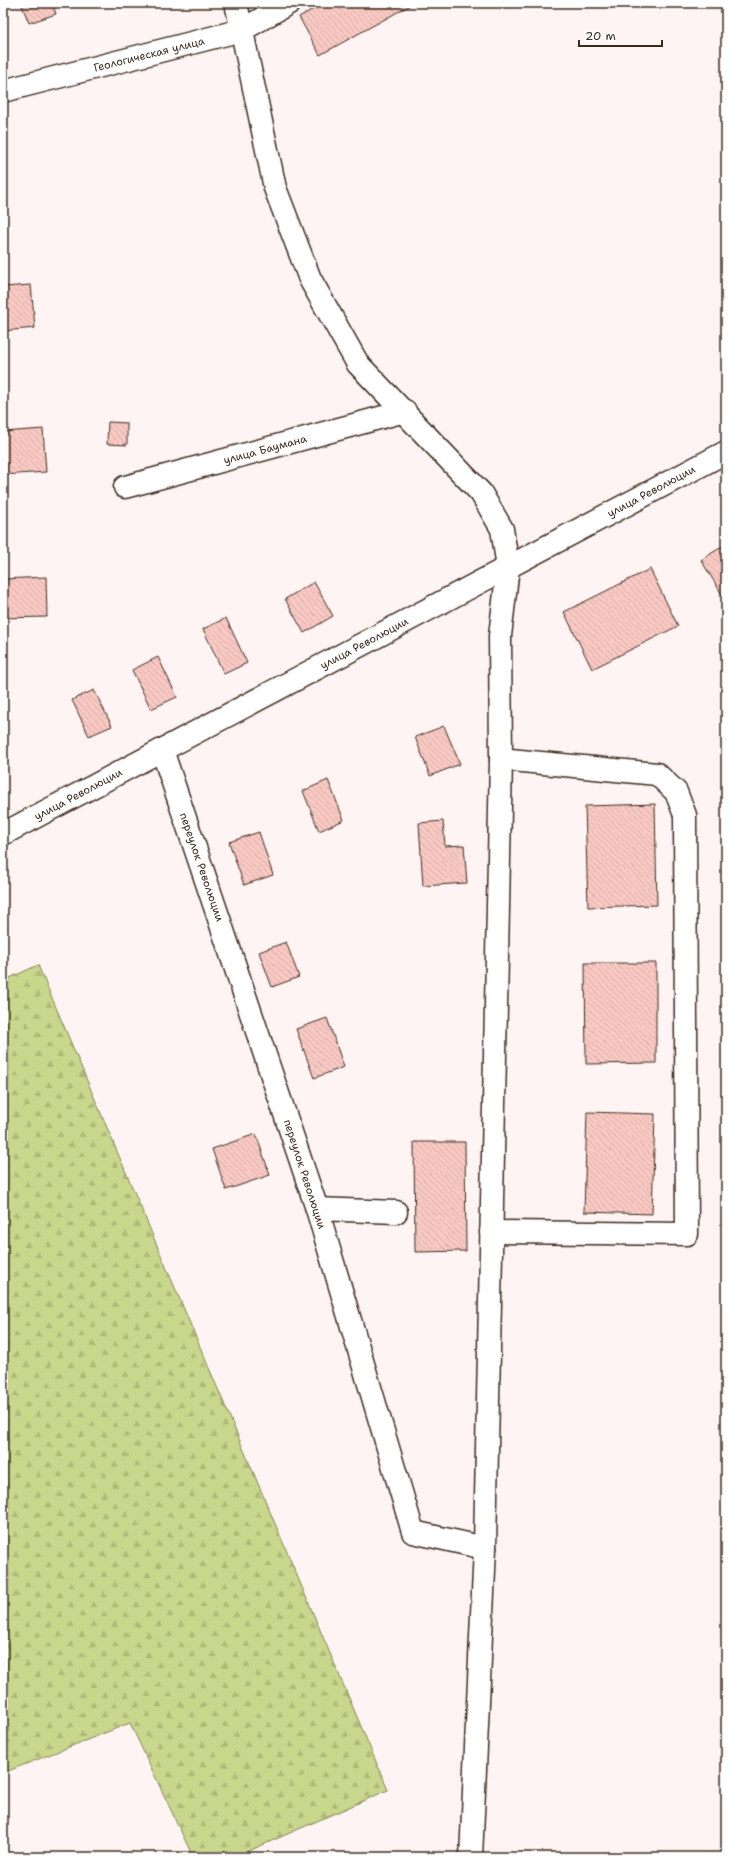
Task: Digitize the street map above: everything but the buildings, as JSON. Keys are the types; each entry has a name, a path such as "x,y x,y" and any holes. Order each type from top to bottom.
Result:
{"street":[{"path":"236,3 275,188 310,279 358,364 406,411 481,493 502,529 508,567 500,636 501,759 486,1548 471,1857"},
{"name":"Геологическая улица","path":"3,91 242,30 289,3"},
{"name":"улица Баумана","path":"125,487 406,411"},
{"name":"улица Революции","path":"3,834 726,452"},
{"name":"переулок Революции","path":"162,750 318,1209 412,1532 486,1548"},
{"path":"491,1232 687,1234 685,815 676,792 657,774 501,759"},
{"path":"318,1209 396,1212"}],"green space":[{"path":"38,965 388,1790 235,1857 193,1857 130,1723 3,1773 3,981"}]}
